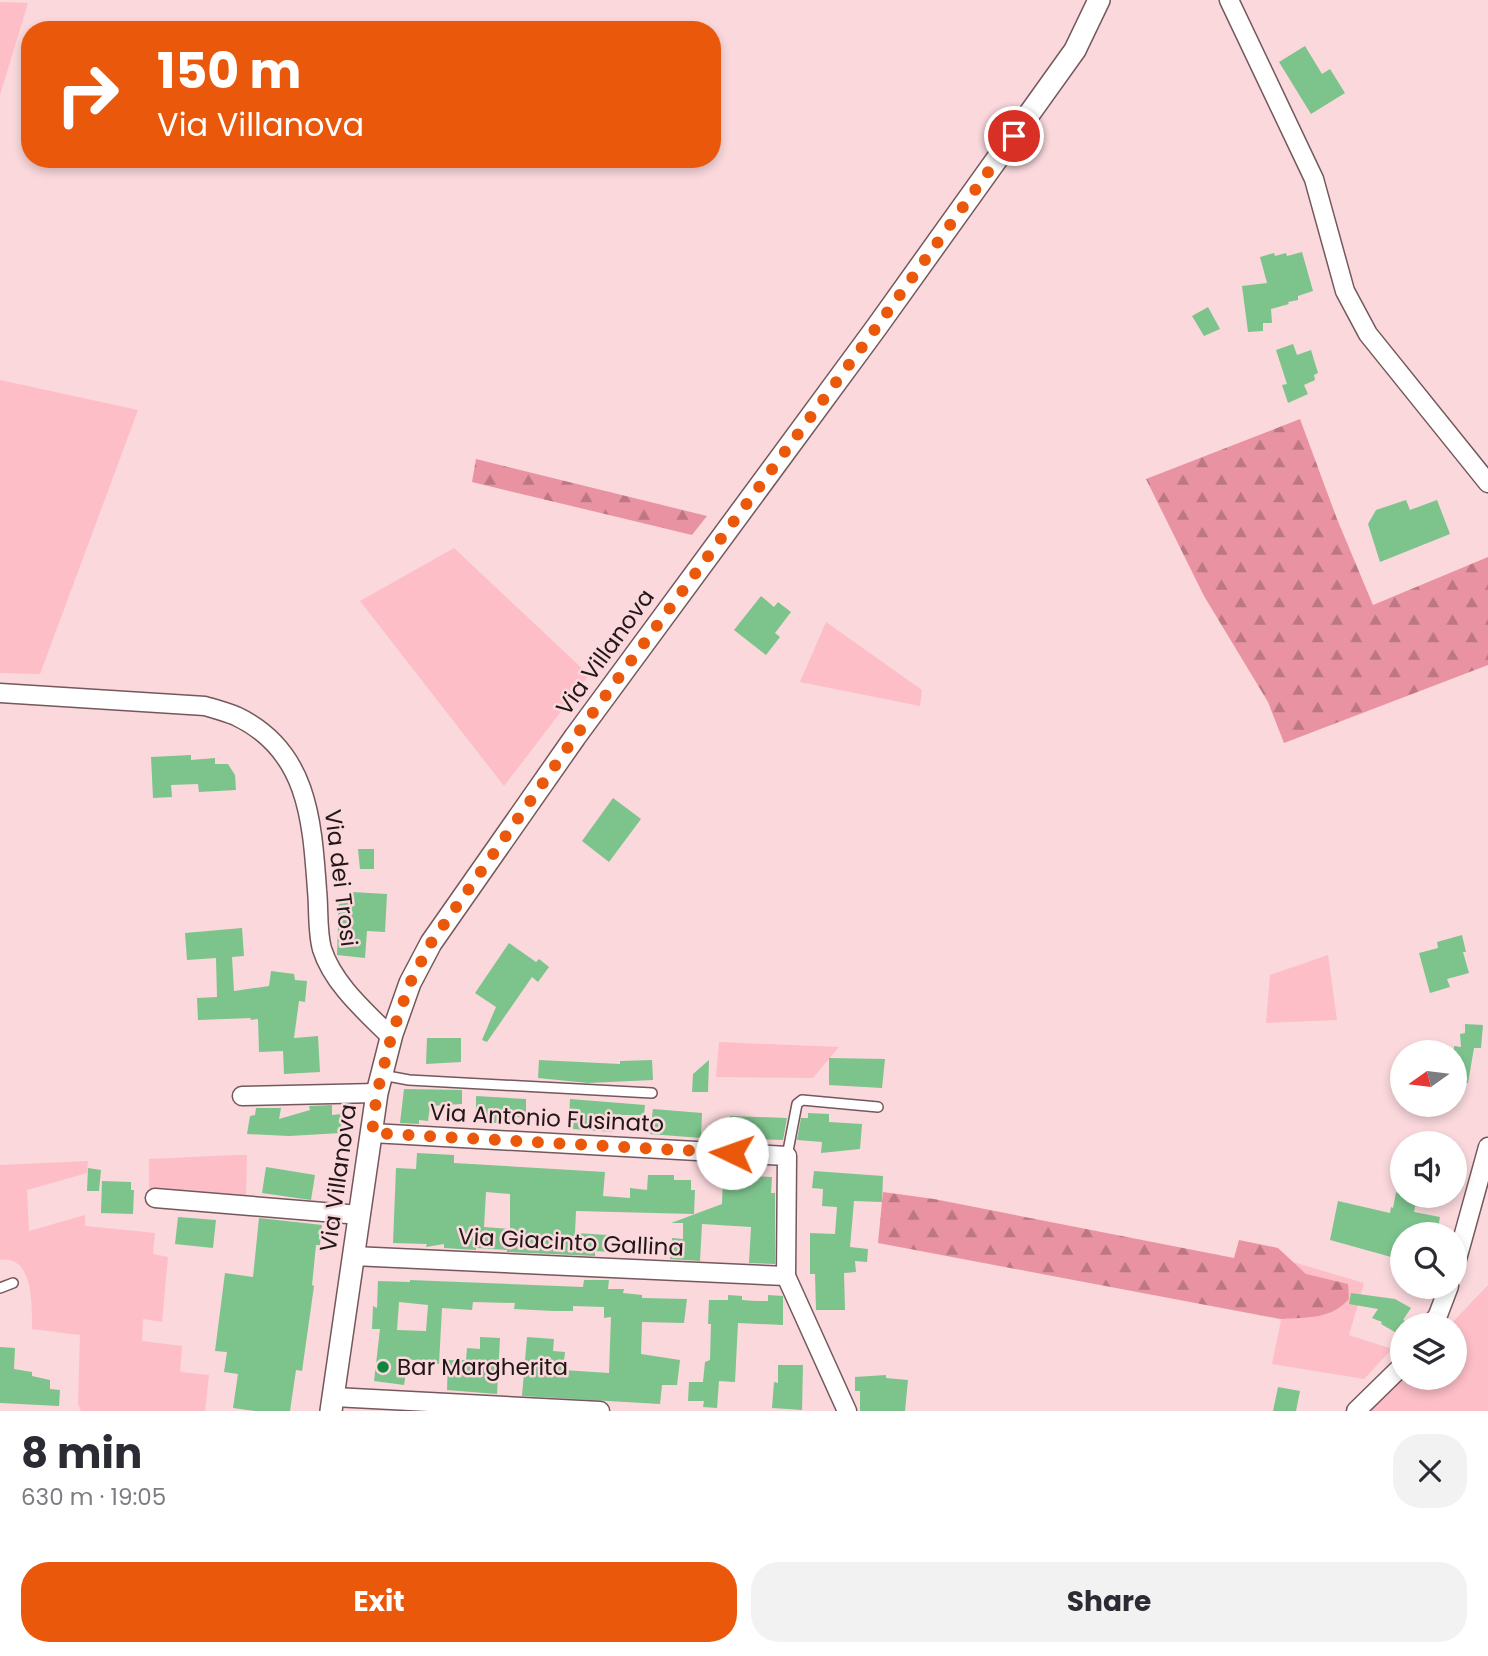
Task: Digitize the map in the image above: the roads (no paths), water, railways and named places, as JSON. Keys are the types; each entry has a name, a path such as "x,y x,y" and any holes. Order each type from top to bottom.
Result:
{"street":[{"name":"Via Villanova","path":"332,1404 379,1084 391,1037 410,983 431,943 575,737 876,328 1075,50 1099,0"},
{"path":"1229,0 1314,179 1345,291 1368,334 1488,483"},
{"name":"Via dei Trosi","path":"0,693 205,706 236,716 275,743 290,763 300,783 309,811 321,947 329,964 352,997 391,1037"},
{"path":"242,1096 379,1084"},
{"name":"Via Antonio Fusinato","path":"372,1133 787,1156"},
{"path":"1467,1223 1488,1147"},
{"path":"787,1156 786,1276 847,1411"},
{"path":"155,1198 360,1215"},
{"name":"Via Giacinto Gallina","path":"353,1256 786,1276"},
{"path":"1356,1411 1390,1378"},
{"path":"332,1404 600,1411"}],"lane":[{"path":"379,1084 409,1080 652,1093"},
{"path":"787,1156 797,1104 802,1100 878,1107"},
{"path":"0,1288 13,1283"}],"place":[{"name":"Bar Margherita","path":"383,1367"}]}
